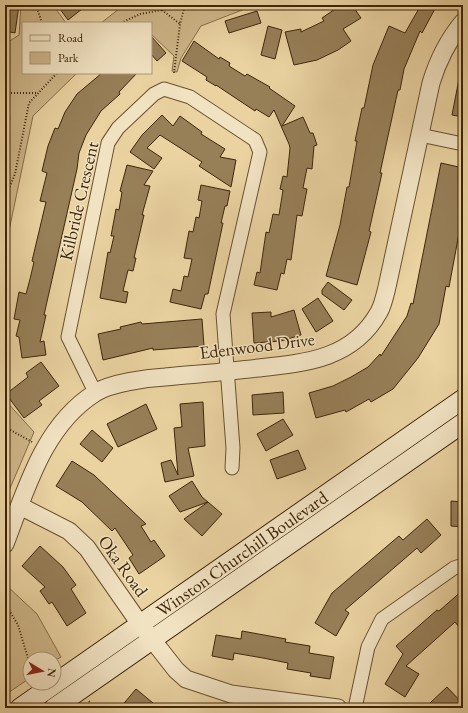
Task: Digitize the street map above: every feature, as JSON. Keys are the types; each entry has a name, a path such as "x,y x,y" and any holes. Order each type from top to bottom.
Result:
{"main road":[{"name":"Winston Churchill Boulevard","path":"20,708 463,399"},
{"name":"Winston Churchill Boulevard","path":"54,708 463,423"}],"street":[{"name":"Edenwood Drive","path":"5,544 42,452 52,435 70,414 95,392 149,378 303,364 331,356 352,343 368,328 379,312 388,287 431,83 438,62 454,33 463,22"},
{"name":"Kilbride Crescent","path":"95,392 68,337 108,143 118,128 154,94 164,89 190,97 256,140 260,152 223,314 229,371"},
{"path":"420,135 463,144"},
{"path":"229,371 233,448 232,468"},
{"name":"Oka Road","path":"20,506 69,531 87,548 152,640 176,670 186,679 231,694 338,708"},
{"path":"355,708 368,647 382,619 454,568 463,565"}],"path":[{"path":"36,5 42,22"},
{"path":"123,22 140,14 162,10 176,5"},
{"path":"174,73 180,24 185,5"},
{"path":"204,5 231,8 242,5"},
{"path":"162,10 180,24"},
{"path":"5,198 15,174 29,103 56,74"},
{"path":"5,93 37,93"},
{"path":"5,427 32,442"},
{"path":"5,605 18,625 26,651"},
{"path":"5,626 9,610"},
{"path":"90,701 94,708"}],"green space":[{"path":"21,5 53,5 65,22 22,22 22,74 76,74 33,116 5,250 5,140 10,118 5,116 5,44 19,35"},
{"path":"124,5 255,5 201,26 181,58 177,72 172,71 174,56 152,35 152,22 102,22"},
{"path":"5,400 34,432 5,500"},
{"path":"6,585 37,614 58,651 22,651 22,683 5,695"}],"building":[{"path":"6,5 19,5 15,33 5,31"},
{"path":"57,5 87,5 68,20"},
{"path":"341,5 352,5 361,18 343,29 351,41 338,50 317,60 294,65 285,32 301,29 301,32 324,21 322,18"},
{"path":"421,5 437,5 422,33 420,31 404,69 400,90 398,90 380,173 382,173 369,231 371,232 357,285 326,276 340,225 347,187 349,187 357,141 355,141 362,108 364,108 373,65 389,26 405,33"},
{"path":"257,11 261,23 229,33 225,21"},
{"path":"268,26 282,30 275,59 261,55"},
{"path":"152,37 166,53 157,61 152,55"},
{"path":"194,41 219,59 220,57 230,63 229,66 245,76 247,74 270,87 269,88 295,106 282,126 303,117 310,133 313,133 317,145 314,146 312,169 307,168 303,188 307,189 302,216 297,215 291,260 287,259 284,274 281,273 277,290 254,285 257,272 260,273 266,232 269,233 273,214 279,215 283,190 280,189 283,176 287,177 290,148 289,144 274,110 269,117 256,109 255,111 206,80 207,77 182,61"},
{"path":"101,74 136,74 119,92 120,94 101,111 86,135 79,153 77,169 44,315 46,315 40,342 44,341 46,355 22,358 19,337 16,336 20,320 14,319 19,292 26,294 46,202 40,201 47,173 42,171 48,146 55,128 58,129 65,112 77,94"},
{"path":"459,79 463,79 463,117 452,115"},
{"path":"162,115 173,126 180,116 202,132 201,134 225,149 220,157 236,160 231,187 199,166 202,162 160,135 147,148 162,158 154,169 130,152 142,135"},
{"path":"441,163 463,168 463,212 449,287 446,286 439,324 418,358 393,389 371,402 369,399 346,412 345,410 316,418 309,393 333,386 351,377 368,367 380,354 381,356 407,316 411,303 413,304"},
{"path":"127,165 153,171 144,185 150,186 142,215 144,215 134,258 136,258 133,271 128,270 123,291 128,292 126,303 100,298 108,252 110,253 114,236 111,236 116,209 119,210 122,192 120,191"},
{"path":"201,185 230,191 221,223 223,223 208,294 205,294 201,309 170,302 173,289 181,291 184,276 188,277 192,259 184,258 189,231 193,232 196,217 199,218 202,201 198,200"},
{"path":"328,282 352,300 344,310 322,294 322,290"},
{"path":"318,298 333,321 316,332 302,309"},
{"path":"294,310 301,335 281,341 254,343 252,313 271,312 271,317"},
{"path":"202,319 204,346 153,350 153,348 103,360 98,334 121,329 120,327 141,322 142,324"},
{"path":"41,362 59,386 39,401 42,405 24,418 6,394 28,377 26,373"},
{"path":"283,392 284,413 253,415 252,395"},
{"path":"203,402 205,446 188,448 194,476 165,482 161,463 171,460 178,475 174,428 182,427 180,404"},
{"path":"146,404 157,429 118,447 107,424"},
{"path":"283,419 293,435 266,451 257,434"},
{"path":"92,430 113,448 102,462 80,444"},
{"path":"298,450 306,469 277,479 270,460"},
{"path":"72,461 94,475 146,524 141,526 151,542 154,540 165,556 139,574 129,558 133,555 115,528 112,531 82,502 56,486"},
{"path":"192,481 202,497 208,502 180,512 169,496"},
{"path":"451,501 463,502 463,527 451,526"},
{"path":"208,502 222,514 202,536 184,519"},
{"path":"427,519 441,535 421,553 417,548 345,610 349,613 336,636 315,623 332,593 399,536 403,540"},
{"path":"40,546 63,567 76,585 71,589 86,613 67,626 52,602 49,604 40,591 45,587 22,566"},
{"path":"463,590 463,632 455,622 406,666 419,674 405,697 385,684 403,654 396,646 437,610 439,611"},
{"path":"242,631 286,639 285,642 310,646 309,653 334,657 330,679 310,676 311,673 287,669 288,663 263,658 234,653 233,660 212,656 216,635 241,639"},
{"path":"447,687 463,704 463,708 434,708 430,703"},
{"path":"136,689 153,703 148,708 120,708"}]}
